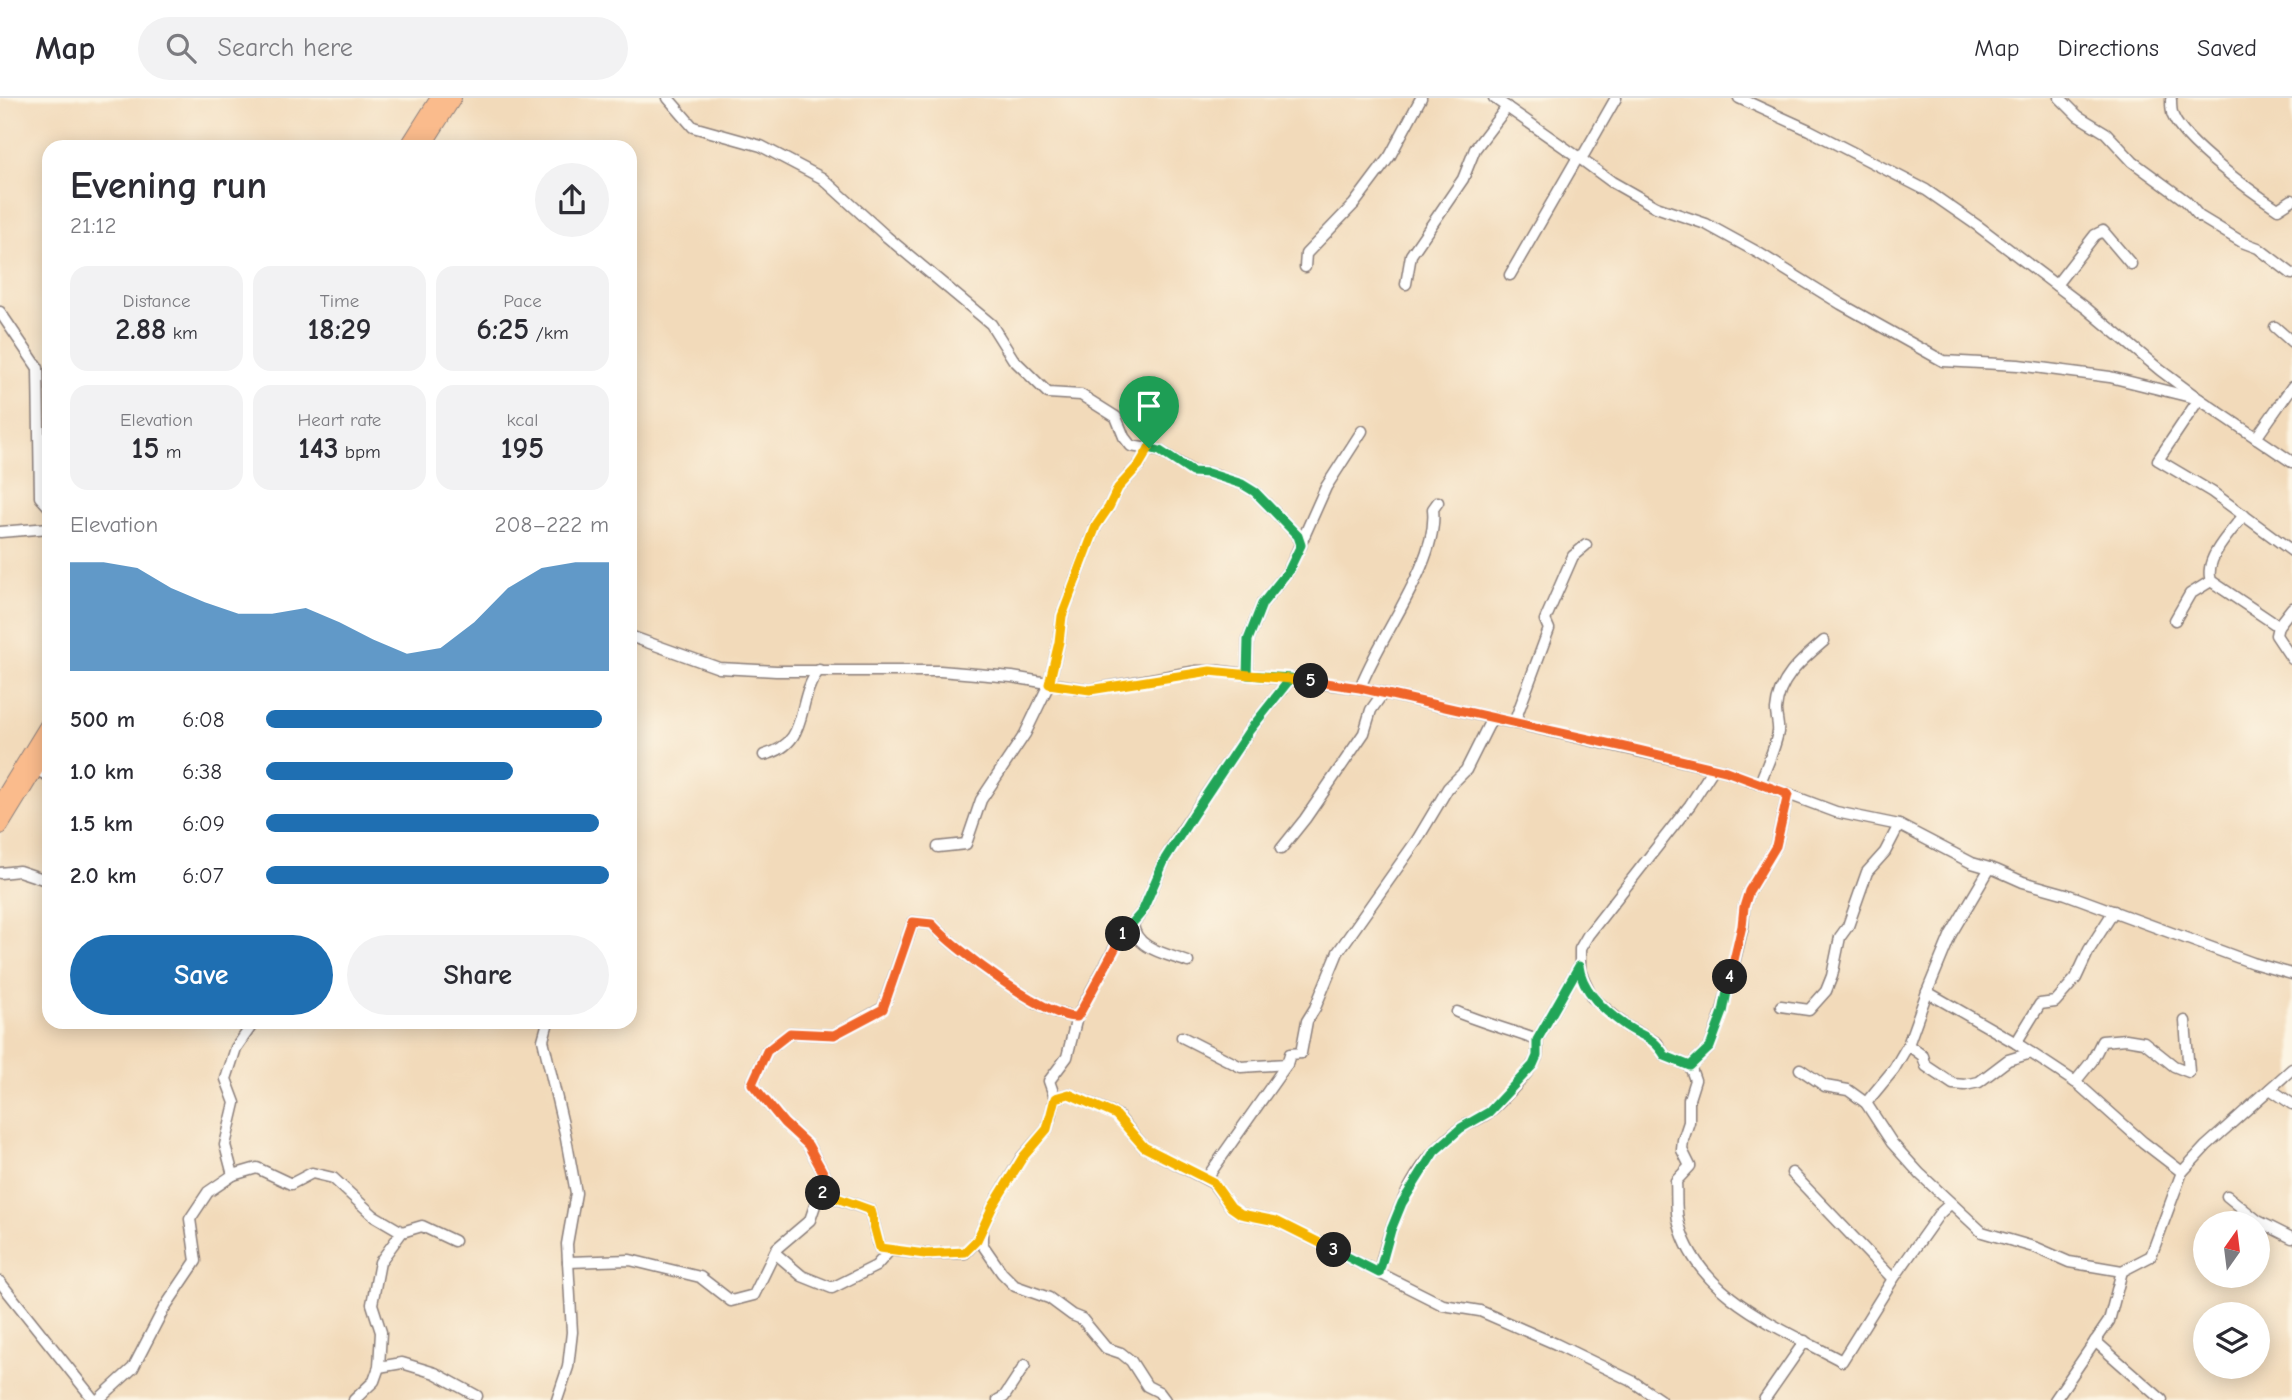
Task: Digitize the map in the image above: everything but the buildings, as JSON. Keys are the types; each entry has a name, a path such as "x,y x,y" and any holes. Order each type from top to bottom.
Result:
{"highway":[{"path":"412,140 439,98"},
{"path":"426,140 453,98"},
{"path":"0,804 42,735"},
{"path":"0,825 42,773"}],"street":[{"path":"668,98 693,127 761,146 822,178 897,246 990,324 1013,359 1048,393 1081,395 1116,417 1131,446 1160,451 1192,472 1208,473 1242,484 1255,492 1290,527 1298,536 1301,545"},
{"path":"1305,267 1306,254 1354,204 1390,156 1421,98"},
{"path":"1510,275 1616,98"},
{"path":"1739,98 1809,130 1926,190 2056,285 2199,399 2292,461"},
{"path":"2060,98 2078,116 2106,133 2133,162 2186,201 2199,216 2242,242 2258,248 2292,274"},
{"path":"2171,100 2172,115 2198,147 2278,209 2292,200"},
{"path":"1406,284 1411,255 1463,179 1500,101 1612,182 1656,207 1706,224 1943,361 2018,365 2110,377 2199,399"},
{"path":"2056,285 2095,235 2104,231 2131,264"},
{"path":"0,312 38,368 42,499"},
{"path":"2276,327 2292,342"},
{"path":"2256,438 2292,387"},
{"path":"2199,399 2158,460 2212,492 2292,551"},
{"path":"1247,675 1248,640 1262,604 1289,570 1326,488 1362,431"},
{"path":"938,847 966,844 981,800 1025,734 1049,684 1062,616 1096,526 1118,488 1139,465 1149,448"},
{"path":"1360,688 1431,543 1433,509 1438,502"},
{"path":"2244,515 2212,561 2209,575 2211,582 2278,626"},
{"path":"1290,527 1311,522"},
{"path":"0,532 42,529"},
{"path":"1514,723 1549,629 1545,620 1573,556 1586,545"},
{"path":"2175,620 2190,594 2211,582"},
{"path":"2292,608 2278,626 2276,635 2280,645 2292,659"},
{"path":"637,640 719,668 940,671 1012,677 1090,690 1197,671 1219,671 1360,688 1714,768 1836,812 1899,825 1949,852 2023,882 2066,894 2253,963 2292,974"},
{"path":"1760,783 1778,730 1776,712 1784,681 1807,655 1824,641"},
{"path":"764,755 779,751 791,740 799,725 809,683 819,670"},
{"path":"820,1192 870,1210 880,1248 925,1254 965,1252 977,1240 993,1206 1023,1157 1047,1129 1055,1098 1049,1081 1067,1057 1077,1017 1119,940 1142,912 1165,859 1186,825 1249,731 1291,678"},
{"path":"1281,849 1306,819 1364,733 1371,710 1383,693"},
{"path":"1206,1179 1287,1065 1290,1054 1301,1053 1307,1021 1338,952 1417,840 1448,788 1466,770 1492,718"},
{"path":"1714,768 1690,806 1588,935 1580,949 1579,966 1592,997 1626,1026 1657,1043 1665,1056 1690,1066 1695,1080 1689,1099 1689,1122 1682,1150 1690,1166 1676,1181 1678,1223 1697,1266 1745,1309 1842,1360 1893,1279 1939,1214 1950,1204"},
{"path":"1690,1066 1710,1047 1742,926 1744,907 1749,891 1776,846 1788,794"},
{"path":"1780,1006 1809,1010 1826,991 1840,937 1848,926 1867,872 1885,852 1899,825"},
{"path":"1866,1103 1894,1069 1908,1045 1951,934 1990,868"},
{"path":"0,873 19,871 42,879"},
{"path":"2016,1043 2040,1004 2055,1002 2076,978 2089,950 2115,911"},
{"path":"568,1262 630,1260 700,1277 731,1301 754,1295 775,1253 810,1220 825,1176 808,1145 784,1123 752,1084 767,1051 790,1033 834,1035 883,1009 913,922 932,924 989,973 1054,1011 1077,1017"},
{"path":"1133,923 1133,932 1145,945 1188,962"},
{"path":"1379,1273 1394,1221 1420,1172 1443,1144 1461,1128 1489,1112 1533,1065 1537,1056 1537,1040 1579,966"},
{"path":"1927,992 2016,1043 2075,1082 2182,1172"},
{"path":"1457,1012 1479,1022 1537,1040"},
{"path":"2075,1082 2092,1061 2102,1041 2126,1038 2144,1042 2174,1066 2189,1072 2185,1021"},
{"path":"233,1175 225,1145 235,1103 226,1079 236,1048 249,1029"},
{"path":"546,1029 543,1040 576,1194 566,1244 572,1332 568,1367 557,1400"},
{"path":"1182,1037 1241,1067 1287,1065"},
{"path":"1908,1045 1923,1056 1926,1066 1932,1071 1953,1084 1965,1085 1979,1082 2008,1060 2031,1053"},
{"path":"1800,1069 1825,1086 1848,1090 1866,1103 1892,1143 1950,1204 1982,1232 2037,1248 2069,1262 2122,1271 2151,1256 2182,1172 2206,1146 2292,1069"},
{"path":"2270,1089 2292,1104"},
{"path":"1055,1098 1069,1094 1116,1115 1144,1147 1213,1182 1231,1207 1241,1214 1276,1221 1443,1305 1480,1311 1556,1344 1632,1381 1660,1400"},
{"path":"0,1282 96,1400 133,1368 163,1310 196,1261 190,1219 208,1192 233,1175 257,1168 291,1184 312,1173 333,1178 373,1214 402,1232"},
{"path":"1792,1172 1893,1279"},
{"path":"2227,1196 2258,1221 2292,1238"},
{"path":"354,1400 374,1381 379,1367 381,1332 372,1304 380,1262 402,1232 422,1226 454,1241"},
{"path":"982,1230 982,1244 1002,1273 1015,1286 1049,1298 1082,1319 1106,1348 1121,1353 1131,1361 1147,1386 1159,1392 1165,1400"},
{"path":"775,1253 802,1276 832,1288 876,1266 890,1250"},
{"path":"2055,1400 2109,1321 2122,1271"},
{"path":"1764,1400 1805,1341"},
{"path":"2095,1341 2162,1400"},
{"path":"379,1367 402,1363 413,1366 435,1373 477,1396"},
{"path":"998,1400 1004,1397 1025,1365"}],"route":[{"path":"1149,448 1139,465 1118,488 1096,526 1062,616 1049,684 1090,690 1197,671 1219,671 1251,676 1291,678 1360,688 1587,737 1726,771 1788,794 1776,846 1749,891 1744,907 1723,1012 1710,1047 1690,1066 1665,1056 1657,1043 1626,1026 1592,997 1579,966 1537,1040 1537,1056 1533,1065 1489,1112 1461,1128 1434,1152 1420,1172 1402,1203 1391,1230 1379,1273 1276,1221 1241,1214 1231,1207 1213,1182 1144,1147 1116,1115 1069,1094 1055,1098 1047,1129 1011,1175 977,1240 965,1252 925,1254 880,1248 870,1210 820,1192 825,1176 808,1145 784,1123 752,1084 767,1051 790,1033 834,1035 883,1009 913,922 932,924 989,973 1054,1011 1077,1017 1119,940 1142,912 1165,859 1179,835 1249,731 1291,678 1247,675 1248,640 1262,604 1289,570 1301,545 1298,536 1255,492 1242,484 1208,473 1192,472 1160,451 1149,448"}]}
